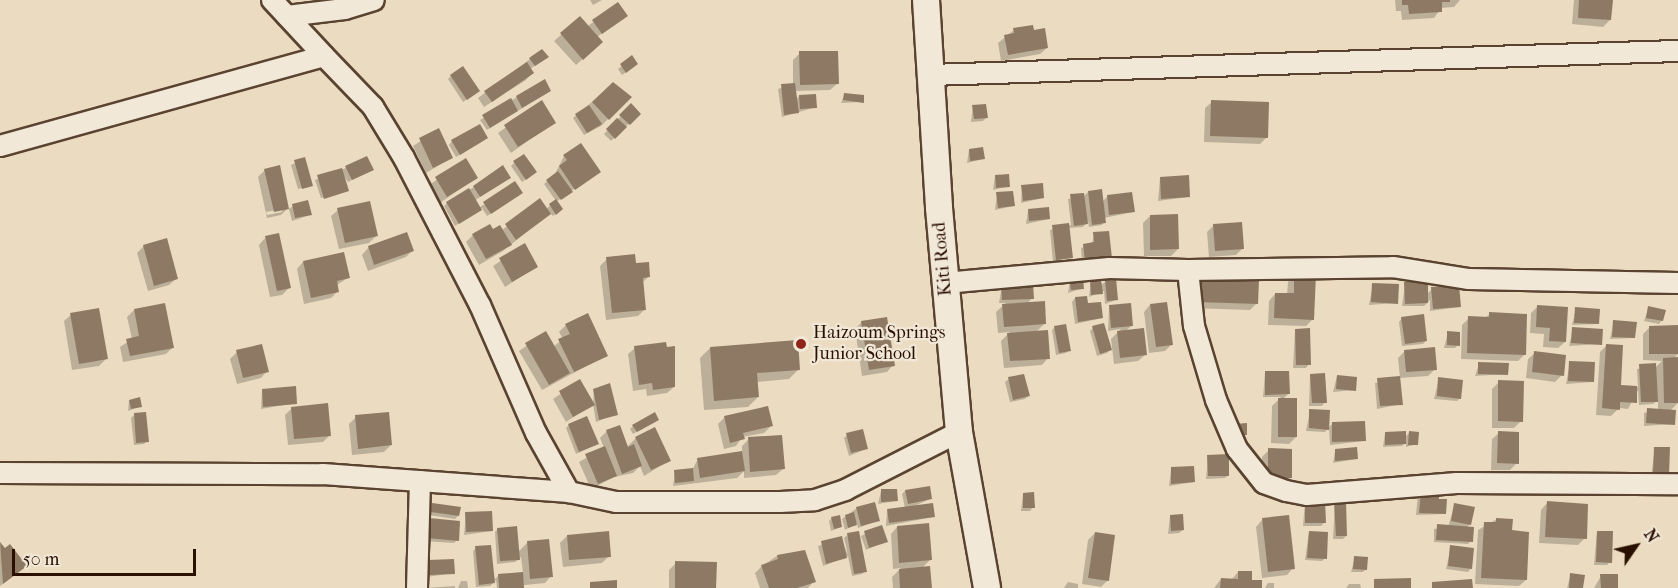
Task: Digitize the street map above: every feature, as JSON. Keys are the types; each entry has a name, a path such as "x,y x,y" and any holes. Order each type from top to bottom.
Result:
{"street":[{"path":"272,0 373,107 404,158 480,305 536,433 569,492"},
{"path":"287,16 345,9 374,0"},
{"name":"Kiti Road","path":"926,0 945,283 959,432 987,588"},
{"path":"930,75 1678,51"},
{"path":"0,146 324,56"},
{"path":"945,283 1109,268 1188,270 1392,267 1469,279 1678,283"},
{"path":"1188,270 1194,326 1216,400 1237,449 1264,483 1307,495 1457,483 1678,484"},
{"path":"0,473 323,474 569,492 616,502 815,500 875,476 959,432"},
{"path":"417,588 420,481"}],"building":[{"path":"1402,0 1450,0 1450,2 1442,2 1442,12 1409,14 1408,5 1402,5"},
{"path":"1579,0 1613,0 1611,20 1578,18"},
{"path":"618,2 628,16 602,34 592,20"},
{"path":"580,16 603,42 583,60 560,33"},
{"path":"1033,25 1034,30 1045,28 1048,48 1008,55 1004,35 1014,33 1013,28"},
{"path":"542,49 549,57 535,66 529,58"},
{"path":"799,51 838,51 839,84 800,85"},
{"path":"632,55 638,64 626,73 620,64"},
{"path":"527,62 534,73 492,102 484,91"},
{"path":"463,66 480,91 467,100 450,75"},
{"path":"545,79 551,91 522,108 516,96"},
{"path":"613,82 632,97 609,120 592,102"},
{"path":"795,83 799,113 784,115 781,84"},
{"path":"844,93 864,95 864,103 843,100"},
{"path":"816,94 817,108 800,109 799,95"},
{"path":"511,98 518,111 490,128 482,115"},
{"path":"542,100 556,123 518,147 504,125"},
{"path":"1211,100 1269,102 1268,138 1210,136"},
{"path":"631,103 641,114 630,125 619,115"},
{"path":"986,104 988,118 974,119 972,105"},
{"path":"589,105 602,124 587,133 575,114"},
{"path":"617,118 627,127 615,139 606,129"},
{"path":"480,124 488,138 460,155 451,140"},
{"path":"439,128 453,158 433,168 419,138"},
{"path":"581,143 601,172 575,190 559,166 567,160 563,155"},
{"path":"983,147 985,159 970,161 969,149"},
{"path":"524,154 537,172 526,180 513,161"},
{"path":"367,156 374,170 352,180 345,166"},
{"path":"305,157 313,186 302,189 294,160"},
{"path":"466,158 478,178 447,197 435,177"},
{"path":"280,165 289,209 274,212 264,169"},
{"path":"503,165 511,178 480,197 473,186"},
{"path":"342,168 349,191 324,199 317,175"},
{"path":"558,171 573,192 561,200 546,180"},
{"path":"1009,174 1010,187 996,188 995,175"},
{"path":"1189,175 1190,197 1161,199 1160,177"},
{"path":"515,181 523,193 491,214 483,202"},
{"path":"1043,183 1044,198 1023,201 1021,185"},
{"path":"469,188 482,210 459,224 446,202"},
{"path":"1102,189 1106,223 1092,225 1088,191"},
{"path":"1013,191 1015,206 998,208 996,192"},
{"path":"1132,192 1135,212 1109,215 1107,195"},
{"path":"1084,193 1088,224 1074,226 1070,194"},
{"path":"540,198 551,214 516,240 505,224"},
{"path":"556,199 563,209 556,215 549,204"},
{"path":"308,200 312,215 295,218 292,204"},
{"path":"370,201 378,236 345,243 337,208"},
{"path":"1049,207 1050,219 1029,221 1028,209"},
{"path":"1178,214 1179,249 1150,250 1150,215"},
{"path":"1242,222 1244,249 1215,251 1213,224"},
{"path":"1069,223 1073,258 1056,260 1052,225"},
{"path":"490,224 493,229 500,225 512,245 486,259 472,234"},
{"path":"1109,231 1112,258 1085,261 1083,244 1094,242 1093,232"},
{"path":"407,232 414,251 374,265 368,246"},
{"path":"279,233 291,288 277,291 265,236"},
{"path":"167,238 178,279 154,286 143,245"},
{"path":"525,243 538,267 512,282 499,258"},
{"path":"344,252 350,278 337,281 339,292 311,298 303,261"},
{"path":"635,254 636,263 649,262 650,277 643,278 646,310 612,313 606,257"},
{"path":"1294,273 1316,274 1314,320 1274,318 1275,293 1294,293"},
{"path":"1083,278 1084,289 1071,290 1069,279"},
{"path":"1116,278 1118,300 1107,301 1105,279"},
{"path":"1197,278 1259,280 1258,304 1197,302"},
{"path":"1101,279 1103,294 1091,295 1090,280"},
{"path":"1404,282 1428,282 1428,303 1405,304"},
{"path":"1033,283 1034,299 1002,300 1001,284"},
{"path":"1372,283 1399,284 1398,304 1371,302"},
{"path":"1459,285 1461,307 1433,309 1431,287"},
{"path":"1087,296 1088,303 1101,302 1103,318 1078,322 1075,297"},
{"path":"1045,301 1046,324 1004,327 1002,304"},
{"path":"1167,302 1173,345 1156,347 1150,304"},
{"path":"165,303 174,348 130,356 126,339 139,336 134,309"},
{"path":"1131,303 1133,326 1111,328 1109,305"},
{"path":"1537,305 1568,307 1566,342 1549,341 1550,328 1536,327"},
{"path":"1648,306 1666,310 1663,321 1646,318"},
{"path":"1575,307 1600,309 1599,324 1574,323"},
{"path":"99,308 108,359 79,364 70,313"},
{"path":"1489,312 1527,314 1526,355 1467,353 1468,316 1489,317"},
{"path":"588,313 608,356 574,372 558,339 570,334 565,324"},
{"path":"1424,314 1427,341 1405,344 1401,317"},
{"path":"887,317 895,366 869,370 861,321"},
{"path":"1613,320 1637,322 1635,338 1612,337"},
{"path":"1104,323 1112,350 1100,354 1092,326"},
{"path":"1066,324 1071,351 1059,353 1054,326"},
{"path":"1678,325 1678,354 1649,354 1649,326"},
{"path":"1572,327 1603,329 1602,345 1571,343"},
{"path":"1144,328 1147,355 1120,358 1117,331"},
{"path":"1310,328 1311,365 1296,365 1295,329"},
{"path":"1048,330 1050,359 1010,361 1007,333"},
{"path":"546,331 570,373 549,385 525,343"},
{"path":"1447,331 1460,332 1460,346 1447,345"},
{"path":"798,340 800,370 757,373 759,397 714,401 710,347"},
{"path":"666,342 667,347 675,346 675,387 653,390 652,383 639,385 634,346"},
{"path":"262,344 269,372 243,378 236,350"},
{"path":"1606,344 1623,345 1621,385 1637,386 1637,403 1620,402 1620,410 1602,408"},
{"path":"1435,347 1437,370 1406,372 1404,350"},
{"path":"1534,351 1566,355 1564,376 1532,372"},
{"path":"1678,357 1678,403 1664,403 1663,358"},
{"path":"1569,361 1595,362 1594,382 1568,381"},
{"path":"1478,362 1509,363 1508,375 1478,374"},
{"path":"1656,363 1658,402 1641,402 1639,364"},
{"path":"1265,371 1289,371 1290,394 1265,395"},
{"path":"1325,373 1327,403 1312,403 1310,374"},
{"path":"1024,374 1030,396 1013,400 1008,377"},
{"path":"1337,375 1357,377 1356,391 1336,389"},
{"path":"1400,376 1403,405 1380,406 1377,378"},
{"path":"1438,377 1463,380 1461,399 1437,396"},
{"path":"580,379 595,405 573,417 559,391"},
{"path":"1498,380 1524,381 1523,422 1498,421"},
{"path":"610,383 618,415 599,420 593,389"},
{"path":"296,386 297,404 263,407 262,389"},
{"path":"140,397 142,407 131,409 129,400"},
{"path":"1278,398 1297,398 1297,437 1278,437"},
{"path":"328,403 331,436 294,439 291,407"},
{"path":"768,406 773,426 743,433 745,439 730,443 724,416"},
{"path":"1647,408 1676,410 1675,425 1646,423"},
{"path":"1309,409 1330,410 1329,430 1309,428"},
{"path":"146,412 149,442 136,443 134,413"},
{"path":"389,412 392,445 358,449 355,415"},
{"path":"655,412 659,420 637,432 632,425"},
{"path":"587,416 599,444 579,452 568,424"},
{"path":"1365,421 1366,441 1332,442 1332,422"},
{"path":"1247,423 1247,435 1235,435 1235,424"},
{"path":"620,425 628,447 634,444 642,466 622,474 606,430"},
{"path":"655,427 671,461 651,470 635,437"},
{"path":"863,429 868,449 851,453 846,433"},
{"path":"1406,431 1406,444 1385,445 1385,432"},
{"path":"1409,431 1419,432 1418,445 1408,445"},
{"path":"1498,431 1519,432 1519,464 1497,463"},
{"path":"782,435 785,469 750,472 748,437"},
{"path":"605,446 617,476 598,484 585,454"},
{"path":"1357,447 1358,459 1335,461 1335,449"},
{"path":"1654,447 1670,447 1669,475 1653,474"},
{"path":"1268,448 1292,449 1292,478 1268,478"},
{"path":"742,451 745,471 700,478 697,458"},
{"path":"1229,454 1229,476 1208,476 1207,455"},
{"path":"1194,466 1195,482 1171,484 1171,467"},
{"path":"693,468 694,481 675,483 674,470"},
{"path":"930,486 932,499 908,504 905,490"},
{"path":"881,489 897,489 898,501 881,502"},
{"path":"1421,490 1439,491 1439,499 1447,499 1446,514 1419,513"},
{"path":"1034,492 1035,508 1023,508 1023,493"},
{"path":"1305,500 1325,500 1326,523 1305,523"},
{"path":"1346,501 1347,536 1336,536 1334,502"},
{"path":"1547,501 1588,504 1587,539 1545,537"},
{"path":"875,502 880,521 861,526 856,507"},
{"path":"432,503 461,507 459,516 431,512"},
{"path":"933,503 935,517 889,523 887,509"},
{"path":"1454,503 1475,507 1471,525 1451,521"},
{"path":"492,511 493,531 466,532 465,512"},
{"path":"854,512 857,525 848,528 845,515"},
{"path":"1183,514 1184,530 1171,531 1170,515"},
{"path":"840,515 842,527 834,529 831,517"},
{"path":"1289,515 1295,569 1268,572 1262,518"},
{"path":"429,518 460,521 459,541 427,538"},
{"path":"1496,518 1513,519 1512,530 1529,532 1527,580 1481,578 1484,522 1496,522"},
{"path":"929,523 932,560 899,563 897,526"},
{"path":"1437,524 1474,527 1473,542 1436,540"},
{"path":"882,525 888,542 869,548 864,531"},
{"path":"517,526 520,560 500,561 497,528"},
{"path":"609,531 611,557 569,560 567,535"},
{"path":"859,531 867,572 854,574 847,533"},
{"path":"1309,531 1328,532 1327,559 1307,558"},
{"path":"1597,531 1613,531 1612,563 1596,562"},
{"path":"1095,532 1115,535 1109,581 1088,578"},
{"path":"842,536 847,558 826,564 821,541"},
{"path":"549,539 553,577 530,579 527,541"},
{"path":"0,542 5,548 10,544 27,566 3,584"},
{"path":"491,545 495,583 479,585 475,546"},
{"path":"1450,545 1474,548 1472,569 1448,566"},
{"path":"805,550 816,582 797,588 769,588 761,565 778,559 777,555"},
{"path":"1354,556 1368,557 1367,570 1353,569"},
{"path":"454,559 455,574 429,575 428,560"},
{"path":"675,561 717,562 716,588 675,588"},
{"path":"930,566 932,588 900,588 899,569"},
{"path":"1238,571 1252,571 1252,580 1262,580 1262,588 1220,588 1221,578 1238,579"},
{"path":"523,572 524,588 499,588 498,574"},
{"path":"1570,573 1585,575 1583,588 1569,588"},
{"path":"1600,574 1618,574 1618,588 1601,588"},
{"path":"1411,578 1411,588 1374,588 1374,579"},
{"path":"1472,579 1473,588 1432,588 1432,582"},
{"path":"617,580 617,588 590,588 590,582"}],"place":[{"name":"Haizoum Springs Junior School","path":"801,344"}]}
